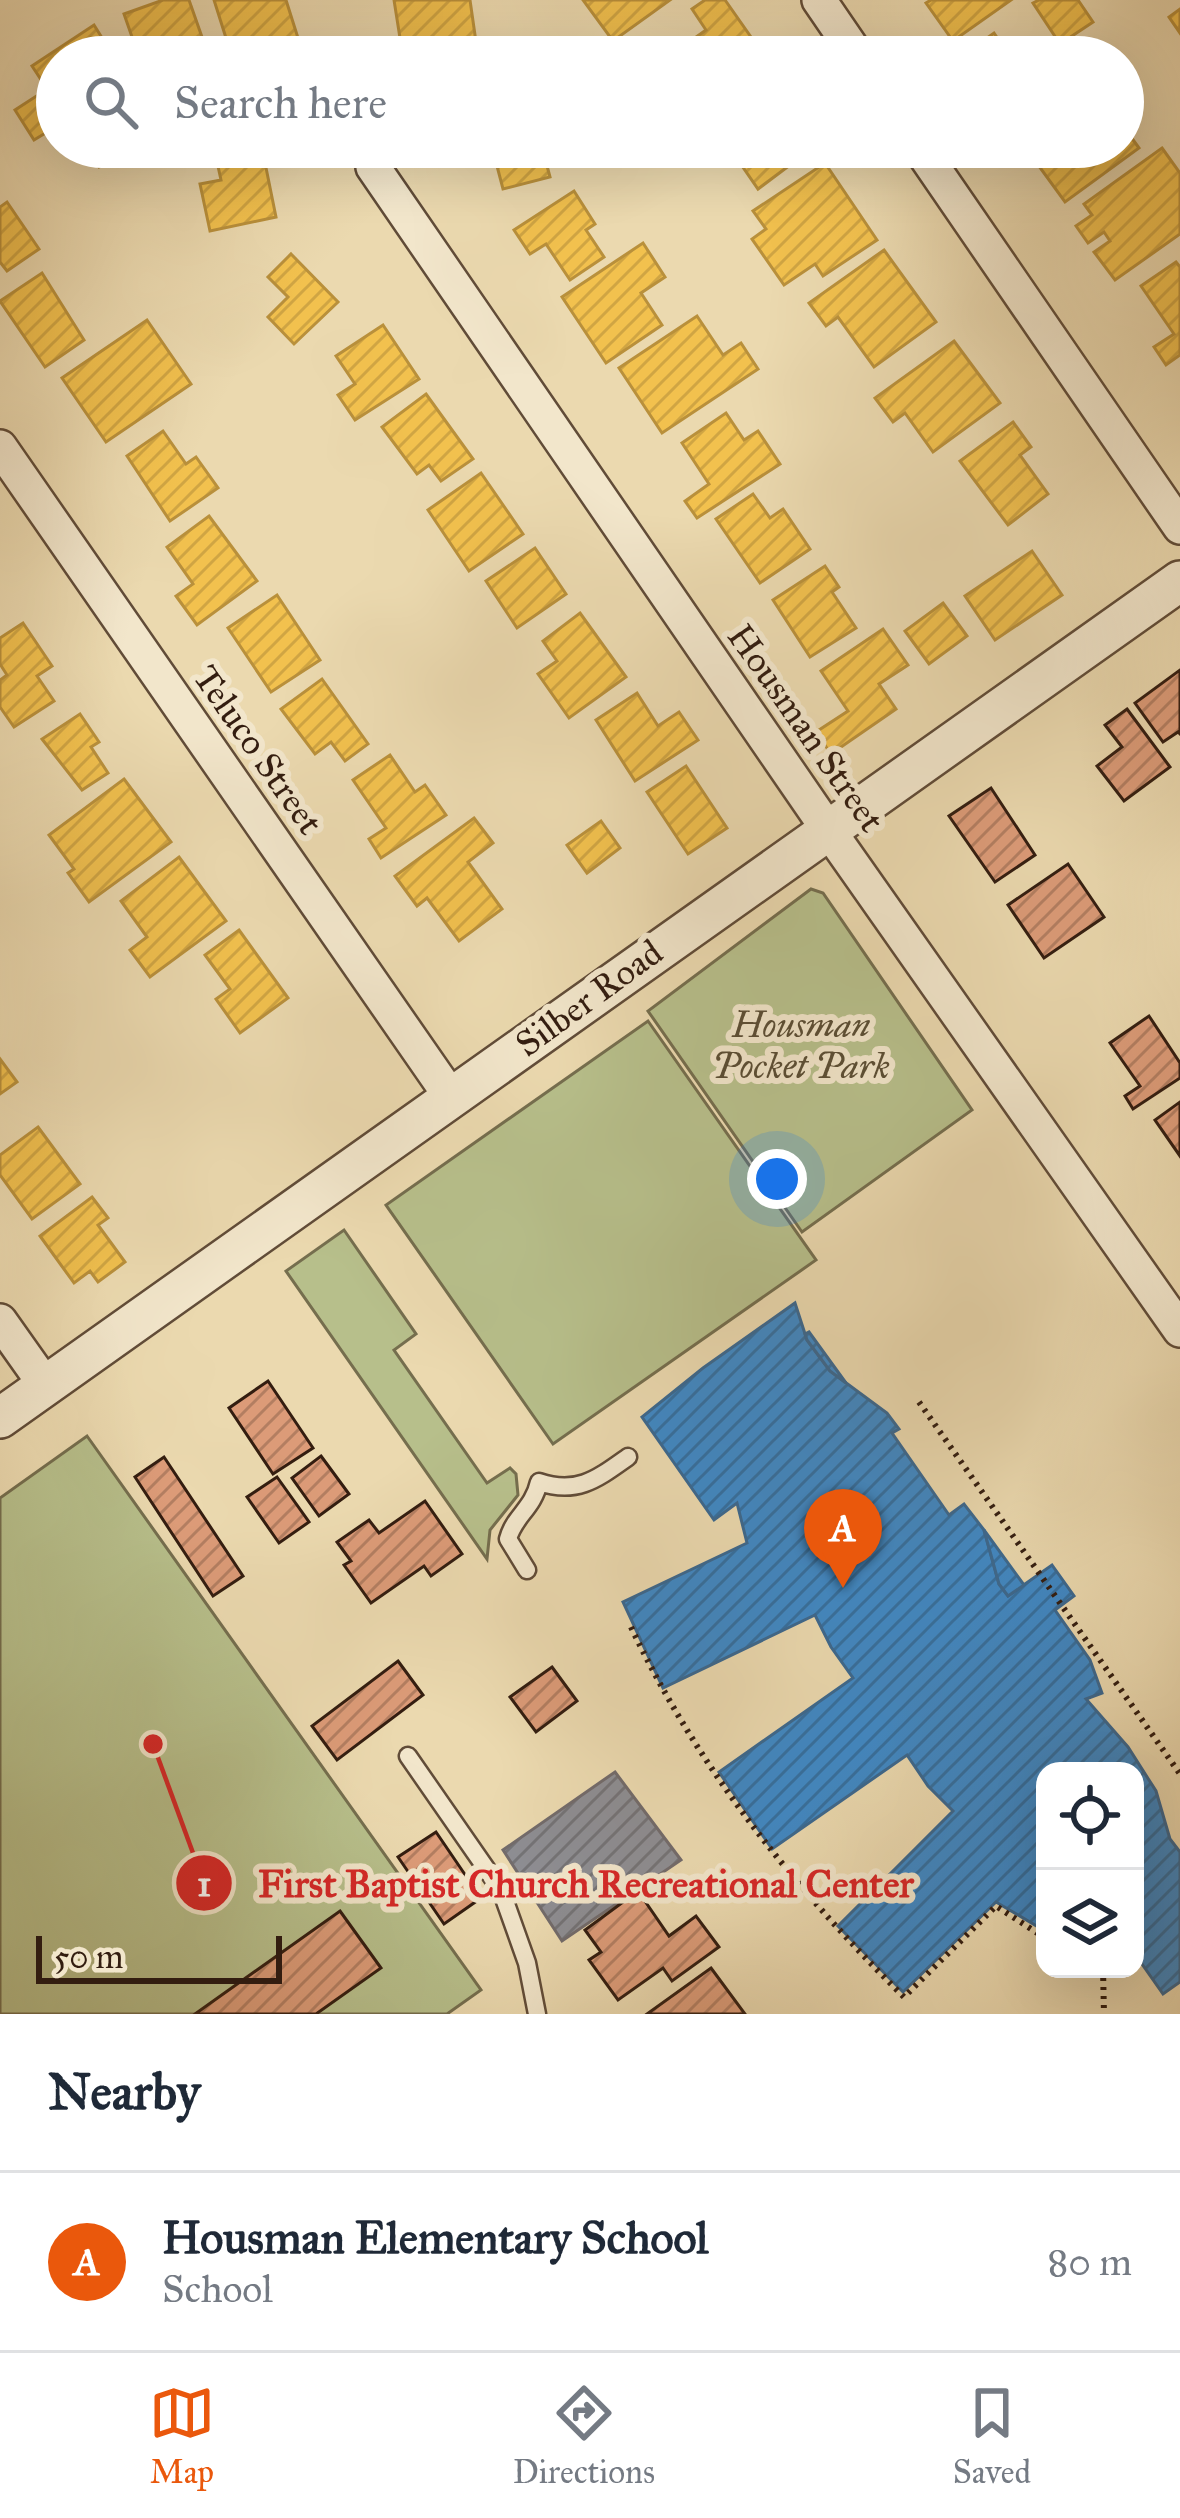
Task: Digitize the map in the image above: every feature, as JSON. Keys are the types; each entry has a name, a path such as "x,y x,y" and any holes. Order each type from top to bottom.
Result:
{"street":[{"path":"819,0 844,36"},
{"name":"Housman Street","path":"374,168 827,828 1180,1330"},
{"path":"934,168 1180,526"},
{"name":"Teluco Street","path":"0,447 451,1097"},
{"name":"Silber Road","path":"0,1418 1180,581"},
{"path":"0,1321 46,1385"}],"lane":[{"path":"527,1570 508,1539 512,1527 535,1501 538,1482 574,1489 593,1482 628,1457"},
{"path":"408,1756 501,1890 527,1964 537,2014"}],"path":[{"path":"919,1402 1180,1774"},
{"path":"631,1627 662,1692 773,1857 836,1930 904,1997 996,1906 1036,1932"},
{"path":"1103,1978 1104,2014"}],"green space":[{"name":"Housman Pocket Park","path":"811,889 823,893 972,1110 802,1232 648,1011"},
{"path":"648,1021 816,1260 553,1444 386,1205"},
{"path":"344,1230 416,1334 394,1350 487,1483 510,1468 516,1474 518,1495 490,1530 487,1559 286,1271"},
{"path":"87,1436 481,1990 447,2014 0,2014 0,1498"}],"building: Homes":[{"path":"163,0 189,0 202,36 132,36 124,14"},
{"path":"214,0 286,0 297,36 225,36"},
{"path":"394,0 470,0 475,36 400,36"},
{"path":"583,0 670,0 620,36 609,36"},
{"path":"705,0 725,0 750,36 698,36 706,30 692,9"},
{"path":"1011,0 960,36 949,36 926,3"},
{"path":"1078,0 1093,22 1072,36 1055,36 1033,3"},
{"path":"1180,9 1180,33 1169,17"},
{"path":"94,25 101,36 77,36"},
{"path":"36,96 36,139 34,140 15,110"},
{"path":"1162,148 1180,173 1180,234 1115,280 1094,252 1110,241 1104,232 1088,243 1076,226 1092,215 1084,204 1134,168 1144,168 1144,161"},
{"path":"218,168 266,168 276,217 210,231 200,184 221,180"},
{"path":"498,168 548,168 550,177 503,189"},
{"path":"744,168 786,168 758,189"},
{"path":"818,168 828,168 877,240 823,276 815,264 784,285 752,239 766,229 753,211"},
{"path":"1040,168 1112,168 1065,202"},
{"path":"574,191 595,224 586,230 604,257 570,280 546,244 530,254 514,230"},
{"path":"7,202 39,249 7,271 0,262 0,207"},
{"path":"643,243 665,277 641,293 662,325 606,363 562,297"},
{"path":"884,250 936,322 874,367 838,317 826,326 809,303"},
{"path":"291,254 338,302 294,344 268,317 288,297 268,277"},
{"path":"1176,262 1180,267 1180,355 1166,365 1154,347 1174,334 1141,286"},
{"path":"42,273 84,340 45,367 0,301"},
{"path":"697,316 723,355 741,343 758,369 662,433 619,368"},
{"path":"147,320 191,384 106,442 62,378"},
{"path":"383,325 419,379 355,420 338,395 355,384 336,356"},
{"path":"954,341 1000,403 933,452 905,413 893,422 875,398"},
{"path":"426,394 473,459 441,481 429,465 417,474 382,427"},
{"path":"726,413 744,440 758,431 780,464 697,518 685,501 709,484 682,443"},
{"path":"1013,422 1031,447 1020,455 1048,494 1008,525 960,461"},
{"path":"163,431 186,464 196,457 218,488 170,521 127,456"},
{"path":"481,473 523,534 469,571 428,510"},
{"path":"753,494 770,518 783,509 810,549 760,583 716,519"},
{"path":"209,516 257,581 197,625 176,596 193,584 167,547"},
{"path":"535,548 566,594 517,628 486,581"},
{"path":"1032,551 1062,595 995,640 965,596"},
{"path":"825,566 839,587 832,592 856,628 810,657 773,600"},
{"path":"277,595 320,660 271,692 228,628"},
{"path":"943,603 967,636 929,664 905,631"},
{"path":"580,613 626,677 569,718 538,674 557,661 543,641"},
{"path":"23,623 52,666 37,676 54,701 14,727 0,707 0,680 7,675 0,664 0,638"},
{"path":"883,629 908,665 879,684 896,709 831,754 816,732 848,711 821,671"},
{"path":"322,679 368,744 345,761 331,742 315,754 281,709"},
{"path":"637,693 658,726 679,712 698,740 635,781 596,720"},
{"path":"80,714 99,742 91,747 108,773 82,790 42,739"},
{"path":"390,755 415,792 425,785 446,815 381,858 369,839 386,828 353,780"},
{"path":"686,766 727,828 688,854 647,792"},
{"path":"124,779 171,842 89,902 68,873 74,869 49,835"},
{"path":"474,818 493,843 468,862 502,909 459,941 427,898 417,906 395,876"},
{"path":"601,821 620,848 587,873 567,845"},
{"path":"179,857 226,921 150,977 130,950 147,937 121,901"},
{"path":"239,930 288,998 240,1033 216,999 230,989 205,955"},
{"path":"0,1059 17,1082 0,1094"},
{"path":"38,1127 80,1184 32,1219 0,1175 0,1155"},
{"path":"92,1197 108,1218 98,1225 125,1262 98,1282 90,1271 74,1283 40,1236"}],"building: Schools":[{"path":"795,1303 807,1340 830,1371 887,1413 899,1429 892,1433 949,1515 964,1504 984,1530 999,1584 1008,1596 1052,1565 1074,1596 1055,1610 1090,1660 1102,1693 1086,1699 1138,1762 1036,1762 1036,1926 996,1902 903,1992 838,1926 953,1811 907,1755 772,1849 719,1772 853,1678 815,1615 663,1688 623,1602 747,1543 737,1503 714,1520 642,1417"},
{"path":"809,1332 846,1383 830,1371 807,1340"},
{"path":"984,1530 1024,1585 1008,1596 999,1584"},
{"path":"1144,1772 1156,1791 1170,1839 1180,1852 1180,1982 1163,1994 1144,1967"}],"building: Industry":[{"path":"615,1772 681,1860 562,1941 503,1850"}],"building: Other":[{"path":"1180,670 1180,734 1163,742 1135,703"},
{"path":"1127,709 1170,767 1124,801 1097,766 1122,747 1105,725"},
{"path":"991,788 1035,855 995,882 949,816"},
{"path":"1068,864 1104,917 1044,958 1008,905"},
{"path":"1149,1016 1180,1063 1180,1078 1133,1109 1125,1096 1140,1086 1110,1043"},
{"path":"1180,1102 1180,1156 1155,1120"},
{"path":"268,1381 313,1448 273,1474 229,1408"},
{"path":"321,1456 349,1494 319,1516 292,1478"},
{"path":"164,1457 243,1576 213,1596 135,1477"},
{"path":"277,1477 309,1522 279,1543 247,1497"},
{"path":"425,1501 462,1554 431,1576 424,1566 371,1603 344,1565 351,1561 337,1542 369,1520 379,1533"},
{"path":"398,1661 423,1695 337,1760 312,1726"},
{"path":"552,1667 577,1701 536,1732 510,1697"},
{"path":"436,1832 481,1898 444,1924 398,1857"},
{"path":"638,1891 669,1936 696,1916 719,1947 672,1981 663,1968 618,2000 589,1960 601,1952 585,1930"},
{"path":"340,1911 381,1968 316,2014 195,2014"},
{"path":"711,1968 745,2014 647,2014"}],"place":[{"name":"Housman Elementary School","path":"843,1588"},
{"name":"First Baptist Church Recreational Center","path":"153,1744"}]}
